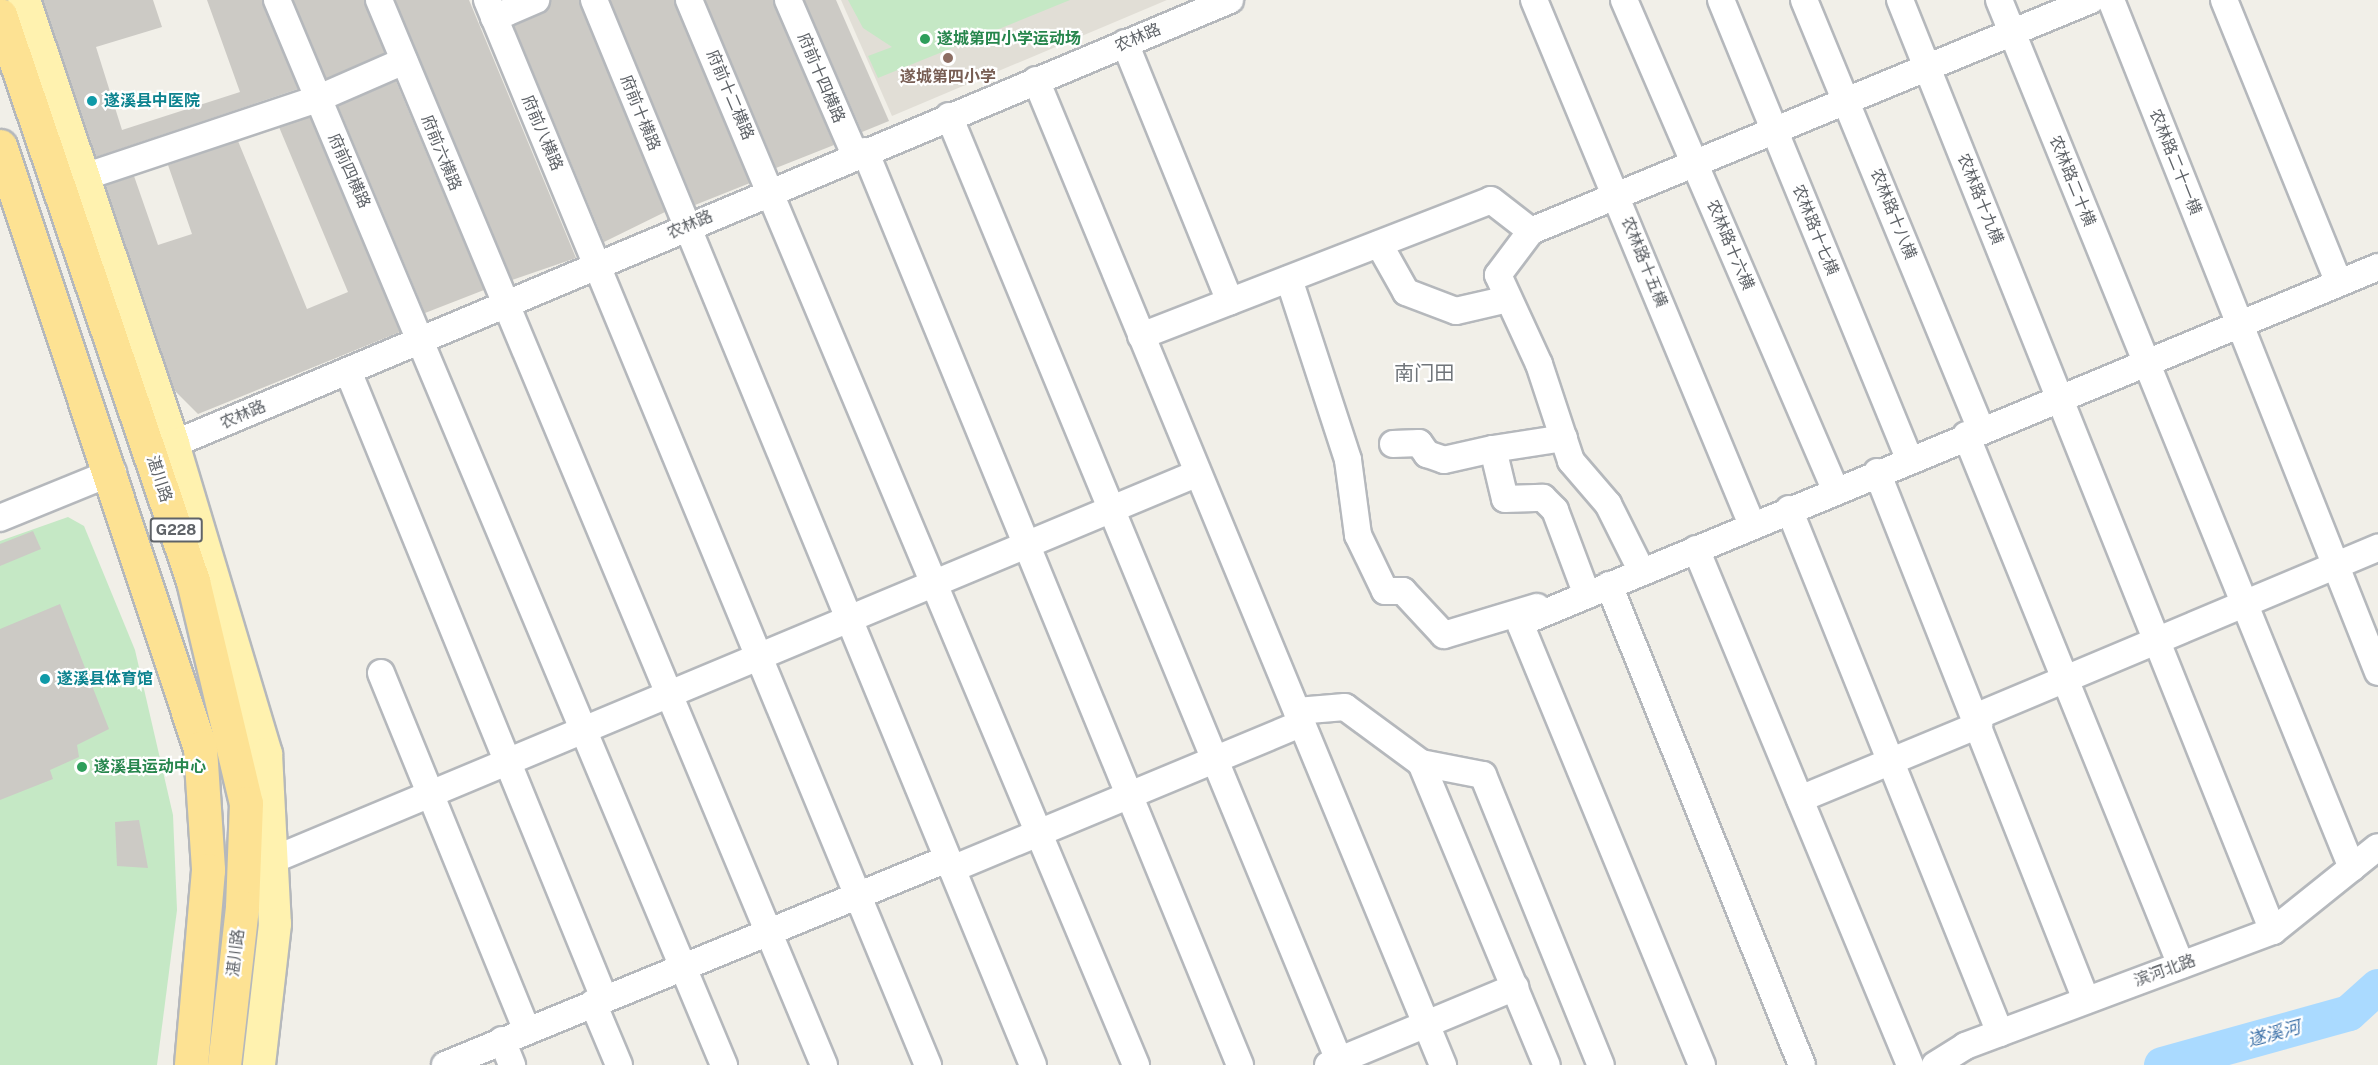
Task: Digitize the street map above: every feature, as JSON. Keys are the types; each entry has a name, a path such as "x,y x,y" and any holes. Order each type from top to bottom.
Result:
{"highway":[{"name":"湛川路","path":"0,15 162,449 215,664 246,803 242,907 224,1065"},
{"name":"湛川路","path":"0,146 113,472 200,748 208,870 191,1065"}],"main road":[{"path":"24,0 84,177 162,449 266,754 275,859 276,924 259,1065"}],"street":[{"name":"府前四横路","path":"277,0 317,99 423,340 724,1065"},
{"name":"府前六横路","path":"379,0 504,306 824,1065"},
{"path":"491,9 536,0"},
{"name":"府前十横路","path":"594,0 685,226 1033,1065"},
{"name":"府前十二横路","path":"689,0 771,190 1136,1065"},
{"name":"府前十四横路","path":"788,0 860,153 1026,543 1240,1065"},
{"name":"农林路","path":"162,449 504,306 685,226 1230,0"},
{"name":"农林路十五横","path":"1534,0 1752,525"},
{"name":"农林路十六横","path":"1624,0 1835,489"},
{"name":"农林路十七横","path":"1720,0 1909,459"},
{"name":"农林路十八横","path":"1804,0 1846,101 1974,432 2065,680 2181,964"},
{"name":"农林路十九横","path":"1900,0 2155,642 2273,931"},
{"name":"农林路二十横","path":"1999,0 2352,868"},
{"path":"1642,572 1608,504 1571,461 1539,364 1498,275 1531,231 2091,0"},
{"name":"农林路二十一横","path":"2111,0 2378,672"},
{"path":"2224,0 2339,283"},
{"name":"府前八横路","path":"491,9 928,1065"},
{"path":"1125,44 1230,302"},
{"path":"84,177 317,99 404,62"},
{"path":"1036,80 1443,1065"},
{"path":"950,116 1215,759 1336,1064 1515,987"},
{"path":"1141,336 1491,200 1531,231"},
{"path":"1379,244 1406,292 1456,310 1508,299"},
{"path":"1702,1065 1520,623 1835,489 2378,267"},
{"path":"1288,279 1348,460 1358,535 1385,591 1403,591 1444,635 1528,606 1556,608"},
{"path":"348,371 506,759 599,1001 619,1065"},
{"path":"1393,444 1419,443 1427,454 1444,460 1493,449 1564,438"},
{"path":"1493,449 1504,499 1543,498 1555,510 1598,590 1802,1065"},
{"path":"0,518 113,472"},
{"path":"1877,472 2086,1000"},
{"path":"275,859 429,791 1198,473"},
{"path":"1789,509 2000,1033"},
{"path":"1800,799 1891,763 2065,680 2378,548"},
{"path":"1696,549 1910,1065"},
{"path":"381,673 527,1030"},
{"path":"445,1065 858,895 1039,832 1215,759 1299,717 1345,707 1421,763 1483,775 1601,1065"},
{"path":"1421,763 1547,1065"},
{"name":"滨河北路","path":"1935,1065 2000,1033 2273,931 2378,847"},
{"path":"502,1040 512,1065"}],"shaded area":[{"name":"遂城第四小学","path":"841,0 1167,0 892,116"}],"green space":[{"name":"遂城第四小学运动场","path":"848,0 1070,0 878,78 868,56 892,47 863,28"},
{"name":"遂溪县运动中心","path":"68,517 84,526 135,650 173,815 177,910 157,1065 0,1065 0,541"}],"building":[{"path":"43,0 153,0 162,27 96,47 122,130 240,92 207,0 262,0 298,89 96,157"},
{"path":"293,0 364,0 385,53 326,79"},
{"path":"395,0 469,0 576,258 512,280"},
{"path":"551,0 579,0 665,212 604,242 514,26 542,13"},
{"path":"610,0 674,0 750,183 695,205"},
{"path":"705,0 773,0 834,145 776,168"},
{"path":"804,0 836,0 889,121 862,132"},
{"path":"396,81 484,290 425,313 338,106"},
{"path":"310,117 400,332 198,414 174,390 105,186 134,176 158,245 192,234 168,165 238,141 307,309 348,292 279,127"},
{"path":"33,531 41,549 0,566 0,544"},
{"name":"遂溪县体育馆","path":"60,604 109,729 77,745 79,757 50,770 53,779 0,800 0,629"},
{"path":"139,820 148,868 117,866 115,822"}],"waterway":[{"name":"遂溪河","path":"2162,1065 2349,1013 2378,987"}],"place":[{"name":"遂城第四小学运动场","path":"925,39"},
{"name":"遂城第四小学","path":"948,58"},
{"name":"遂溪县中医院","path":"92,101"},
{"name":"遂溪县体育馆","path":"45,679"},
{"name":"遂溪县运动中心","path":"82,767"}],"district":[{"name":"南门田","path":"1424,373"}]}
